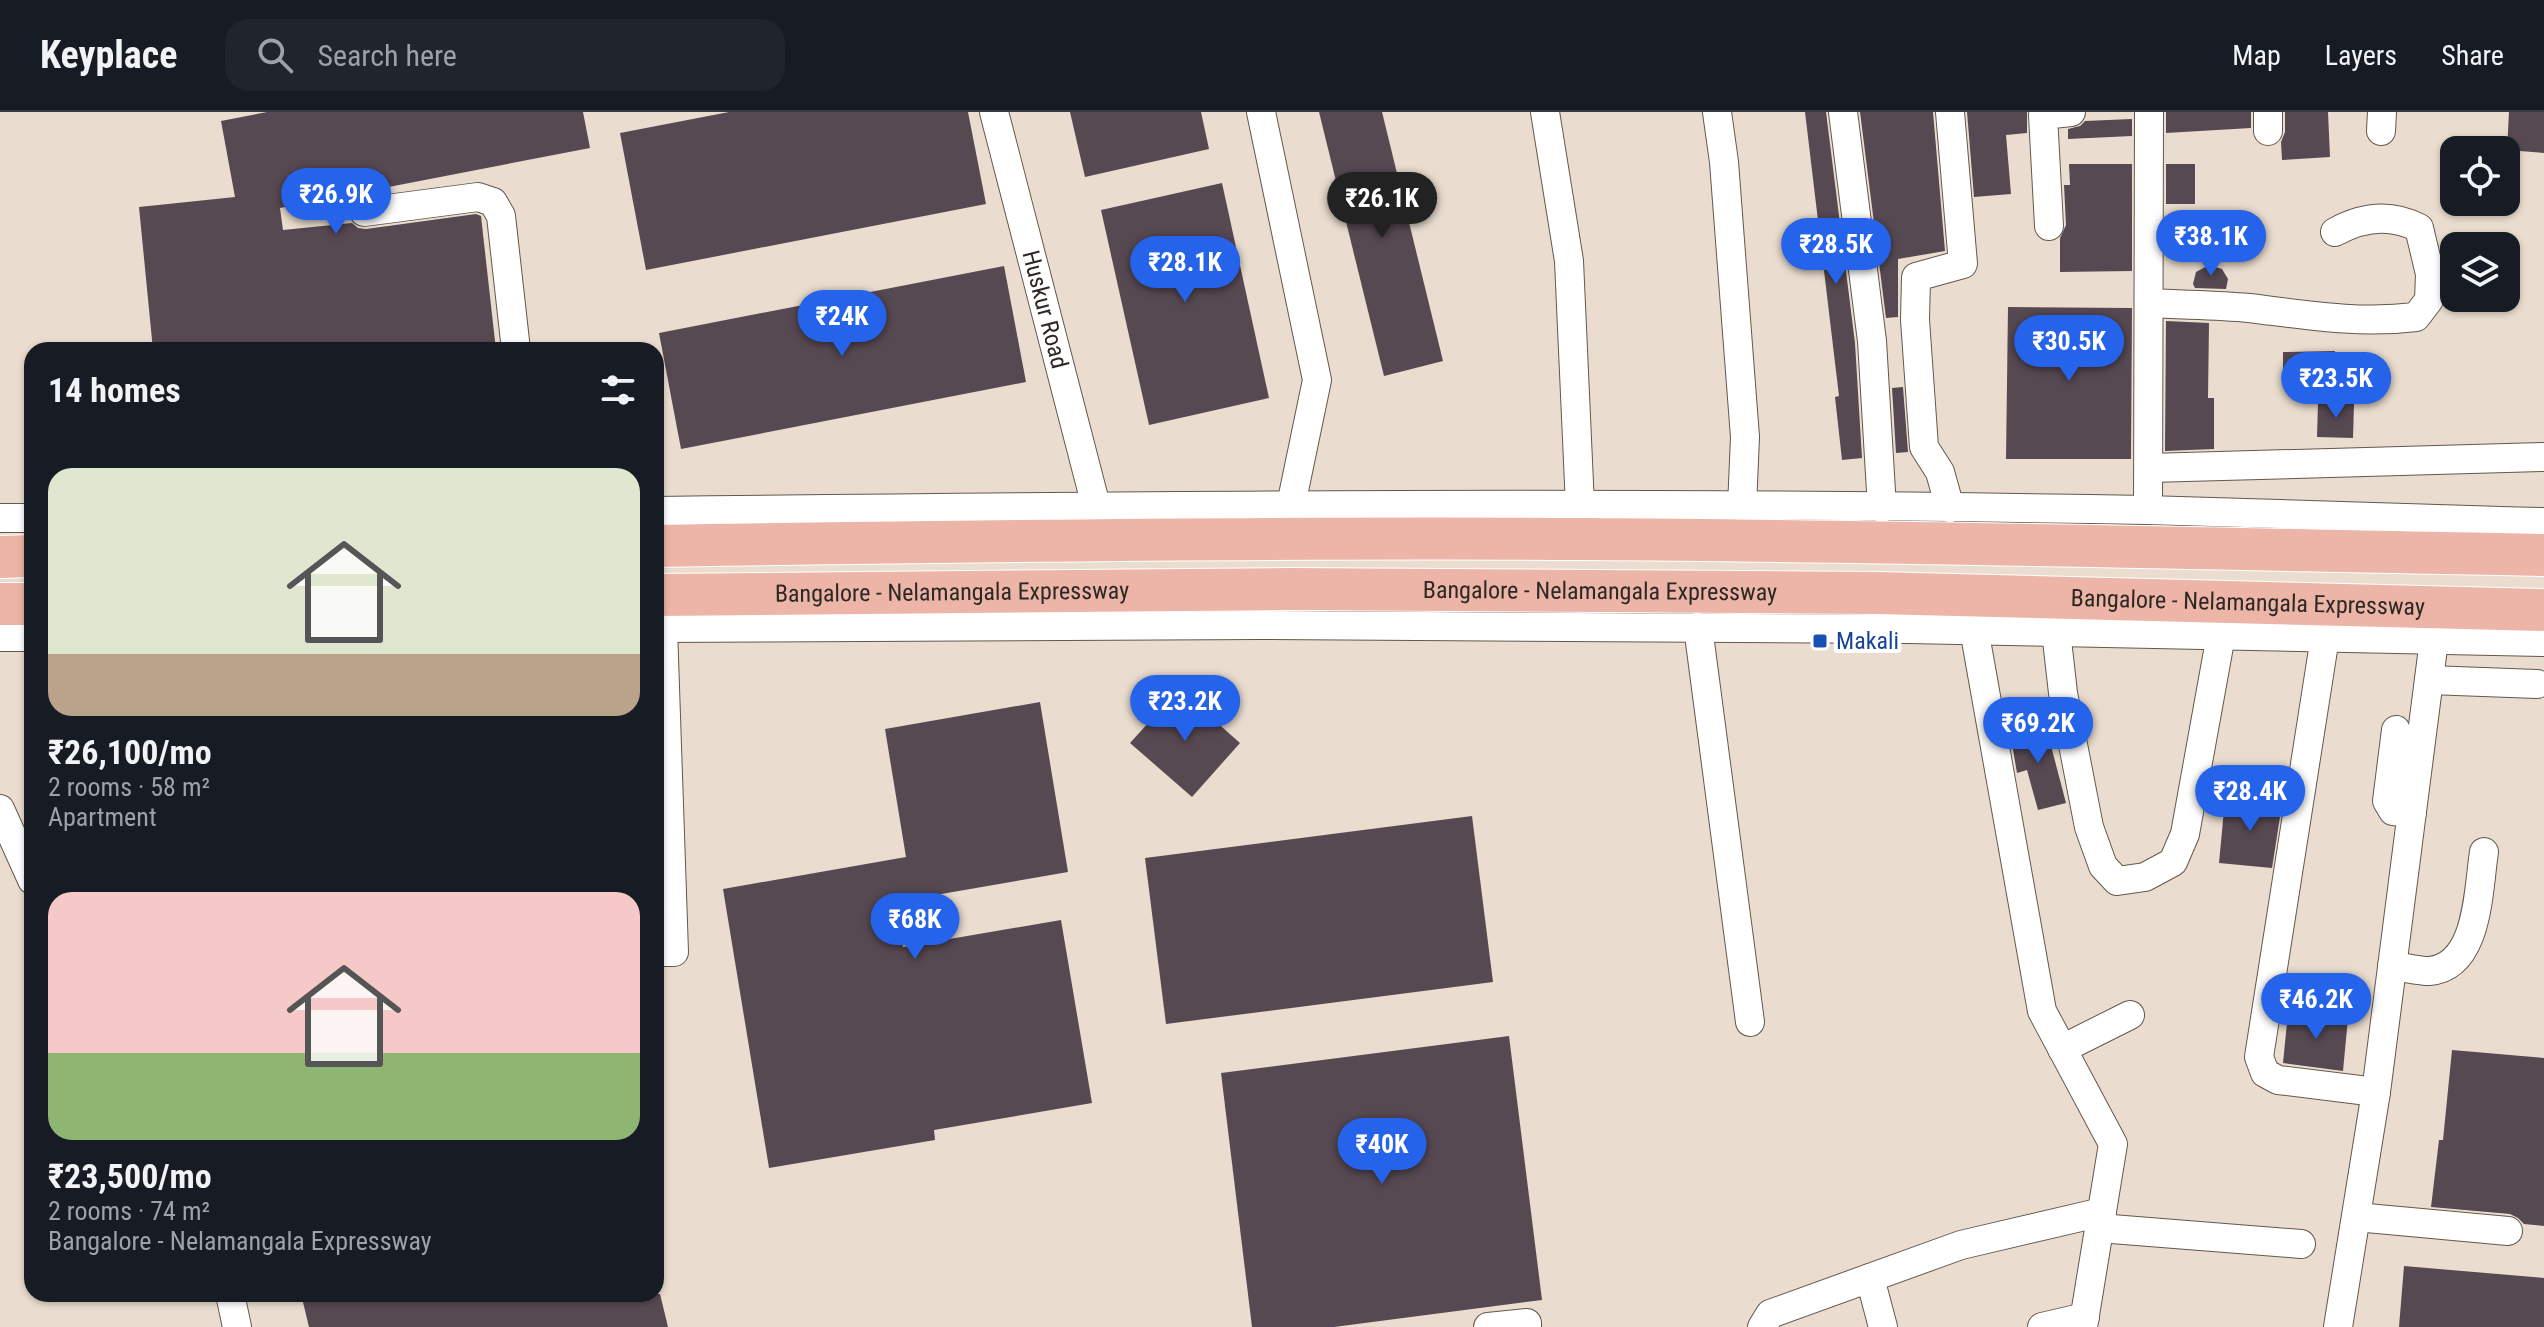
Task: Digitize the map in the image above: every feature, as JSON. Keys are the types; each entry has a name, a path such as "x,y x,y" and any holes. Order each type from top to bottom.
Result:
{"highway":[{"name":"Bangalore - Nelamangala Expressway","path":"664,546 1105,540 1584,539 2544,555"},
{"path":"0,557 24,556"},
{"name":"Bangalore - Nelamangala Expressway","path":"664,614 703,595 1290,589 1846,593 2544,610"},
{"path":"0,604 24,604"}],"street":[{"name":"Huskur Road","path":"994,112 1096,506"},
{"path":"1261,112 1317,380 1291,505"},
{"path":"1545,112 1569,261 1580,506"},
{"path":"1717,112 1724,162 1745,437 1742,507"},
{"path":"1843,112 1872,341 1882,508"},
{"path":"1950,112 1963,264 1916,277 1915,320 1924,447 1940,472 1950,508"},
{"path":"2148,510 2149,112"},
{"path":"2049,226 2052,113"},
{"path":"364,212 478,197 493,202 501,216 515,342"},
{"path":"2150,303 2245,308 2380,321 2416,317 2429,300 2430,287 2419,228 2394,219 2357,220 2335,232"},
{"path":"2149,468 2544,457"},
{"path":"664,511 1291,505 1950,508 2148,510 2544,522"},
{"path":"0,518 24,518"},
{"path":"664,618 727,629 1259,625 1698,627 1974,629 2544,642"},
{"path":"1698,627 1750,1022"},
{"path":"1974,629 2042,1011 2113,1144 2084,1322 2042,1327"},
{"path":"2056,631 2063,693 2089,827 2103,866 2117,881 2145,877 2173,862 2185,834 2221,635"},
{"path":"0,637 24,637"},
{"path":"2325,637 2259,1057 2265,1073 2278,1080 2376,1092"},
{"path":"2338,1327 2376,1092 2434,640"},
{"path":"2429,680 2537,684"},
{"path":"2396,730 2387,801 2393,811 2412,813"},
{"path":"0,809 24,862"},
{"path":"664,841 674,952 664,952"},
{"path":"2392,966 2430,971 2455,962 2470,940 2484,852"},
{"path":"2062,1049 2130,1015"},
{"path":"2356,1217 2508,1231"},
{"path":"1762,1327 1770,1314 1961,1245 2101,1220 2301,1244"},
{"path":"1870,1278 1883,1327"},
{"path":"232,1302 237,1327"},
{"path":"1488,1327 1527,1323 1527,1327"}],"building":[{"path":"267,112 583,112 590,148 280,208 283,230 352,223 366,229 476,214 481,216 495,342 152,342 139,207 235,197 221,121"},
{"path":"729,112 968,112 986,204 646,270 620,133"},
{"path":"1070,112 1201,112 1209,149 1085,177"},
{"path":"1319,112 1382,112 1443,361 1384,376"},
{"path":"1805,112 1826,112 1855,343 1862,458 1842,460 1835,397 1839,396"},
{"path":"1860,112 1933,112 1945,251 1898,259 1898,317 1886,318"},
{"path":"1967,112 2027,112 2027,133 2006,135 2011,194 1974,197"},
{"path":"2166,112 2251,112 2251,128 2166,133"},
{"path":"2285,112 2328,112 2330,157 2282,160"},
{"path":"2509,112 2544,112 2544,153 2520,151 2520,136 2508,136"},
{"path":"2132,119 2132,136 2068,139 2068,129 2085,121"},
{"path":"2069,164 2132,164 2132,271 2060,272 2060,238 2066,225 2064,185 2070,185"},
{"path":"2166,164 2195,164 2195,204 2166,204"},
{"path":"1222,183 1269,398 1149,425 1101,210"},
{"path":"2209,265 2222,269 2228,279 2226,289 2195,288 2196,272"},
{"path":"1004,266 1026,382 681,449 664,359 664,342 661,342 659,333"},
{"path":"2008,307 2132,308 2131,459 2006,459"},
{"path":"2166,321 2209,323 2208,398 2214,398 2214,449 2165,451"},
{"path":"2335,351 2335,370 2305,371 2305,382 2283,383 2283,352"},
{"path":"1903,387 1908,452 1896,453 1892,388"},
{"path":"2318,403 2354,404 2353,438 2317,437"},
{"path":"1179,689 1240,743 1192,797 1130,743"},
{"path":"1040,702 1068,872 895,902 903,947 1061,920 1092,1103 934,1130 935,1140 769,1168 723,889 906,857 885,729"},
{"path":"2045,723 2066,803 2038,810 2027,770 2017,773 2010,732"},
{"path":"2225,799 2282,804 2272,868 2219,863"},
{"path":"1472,816 1493,982 1166,1024 1145,858"},
{"path":"2288,1013 2348,1018 2343,1071 2283,1063"},
{"path":"1509,1036 1542,1300 1334,1327 1252,1327 1221,1073"},
{"path":"2452,1050 2544,1058 2544,1226 2524,1224 2510,1214 2431,1207 2439,1140 2443,1140"},
{"path":"2404,1266 2544,1278 2544,1327 2399,1327"},
{"path":"303,1302 662,1302 668,1327 309,1327"}],"place":[{"name":"Makali","path":"1820,641"}]}
